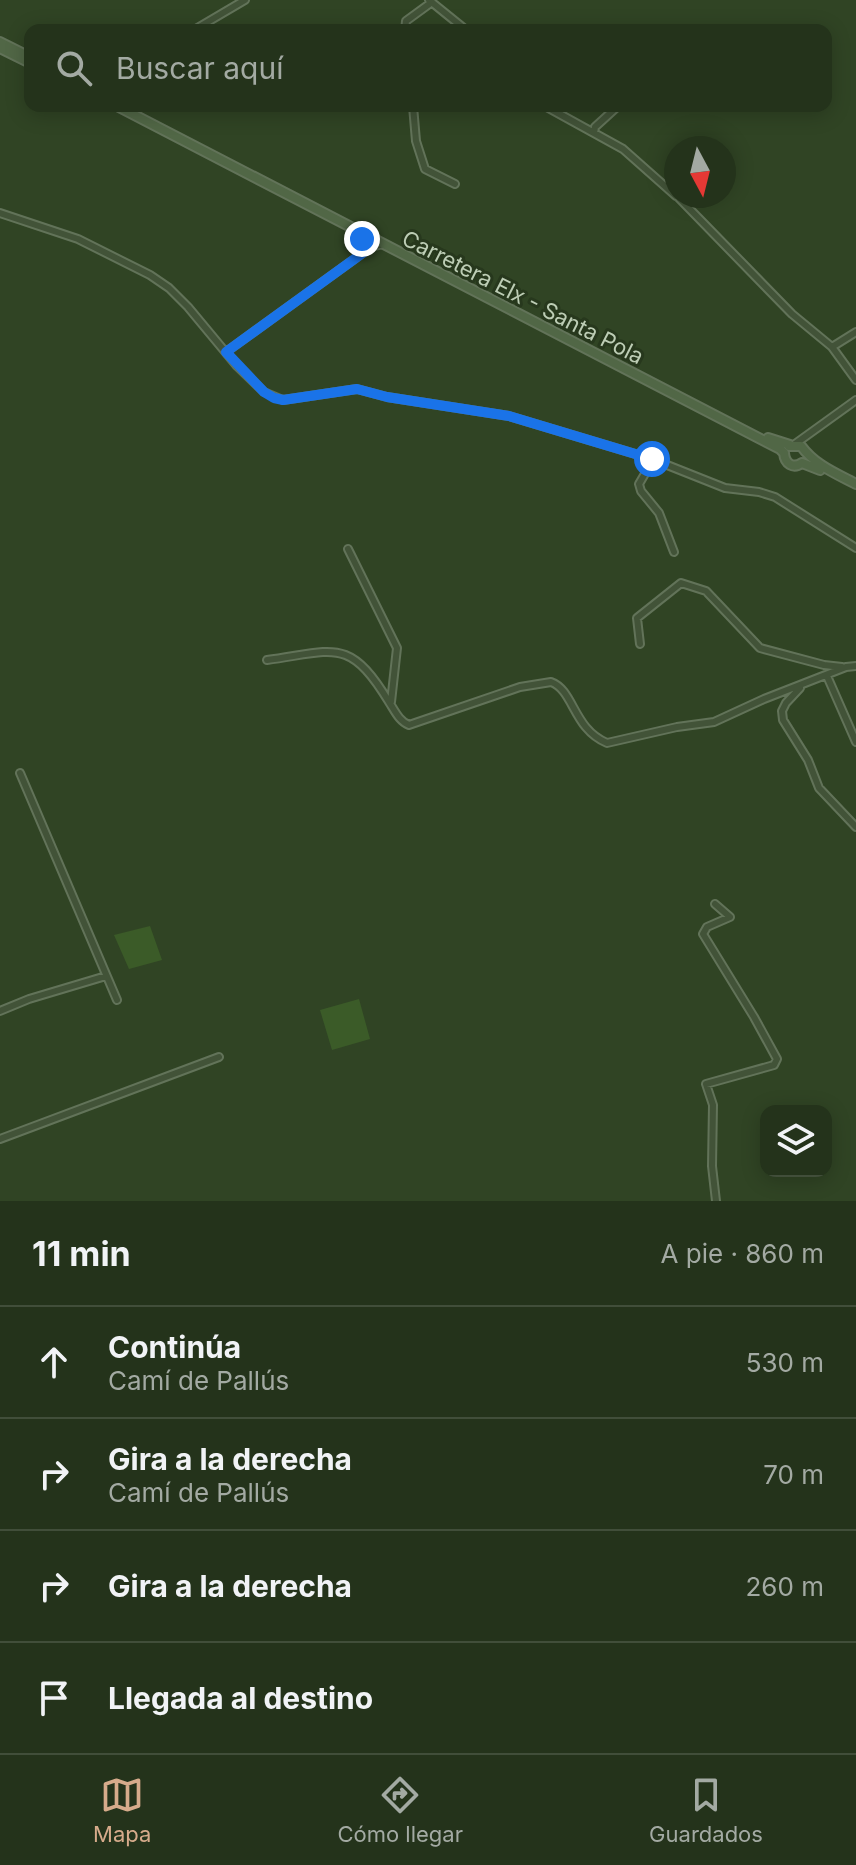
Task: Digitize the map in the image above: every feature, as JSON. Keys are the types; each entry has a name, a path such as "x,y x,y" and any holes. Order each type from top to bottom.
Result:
{"main road":[{"path":"0,42 24,54"},
{"path":"0,48 24,60"},
{"name":"Carretera Elx - Santa Pola","path":"131,112 361,233 797,447 856,487"},
{"name":"Carretera Elx - Santa Pola","path":"132,112 765,437 797,447"},
{"path":"797,447 802,463"},
{"name":"Carretera Elx - Santa Pola","path":"797,447 790,465 802,463 813,466 856,487"}],"street":[{"path":"204,24 245,0"},
{"path":"406,24 432,1 459,24"},
{"path":"414,112 416,141 425,169 455,184"},
{"path":"556,112 623,149 664,185"},
{"path":"594,133 595,127 611,112"},
{"path":"688,208 792,314 832,347 856,380"},
{"path":"0,213 78,239 150,275 169,288 264,392 274,398 292,399 357,389 387,397 509,416 653,460 725,488 775,497 856,548"},
{"path":"361,233 363,241 371,247"},
{"path":"226,352 371,247 383,244"},
{"path":"832,347 856,332"},
{"path":"797,447 856,400"},
{"path":"653,460 639,484 659,513 674,552"},
{"path":"348,549 397,648 392,705"},
{"path":"640,644 637,618 681,583 714,597 750,641 760,648 824,665 856,666"},
{"path":"267,660 316,651 343,653 356,658 368,669 401,720 409,725 520,687 551,682 562,689 588,731 607,743 714,722 846,667"},
{"path":"827,676 856,742"},
{"path":"803,686 786,703 782,711 783,720 808,760 819,788 856,827"},
{"path":"20,773 117,1000"},
{"path":"715,904 730,917 707,927 703,934 777,1059 774,1065 706,1084 713,1105 712,1166 716,1201"},
{"path":"0,1011 106,976"},
{"path":"0,1139 219,1057"}],"shaded area":[{"path":"150,926 162,960 129,969 114,935"},
{"path":"359,999 370,1039 332,1050 320,1010"}],"route":[{"path":"362,239 371,247 226,352 264,392 283,400 357,389 387,397 469,408 509,416 652,459"}]}
